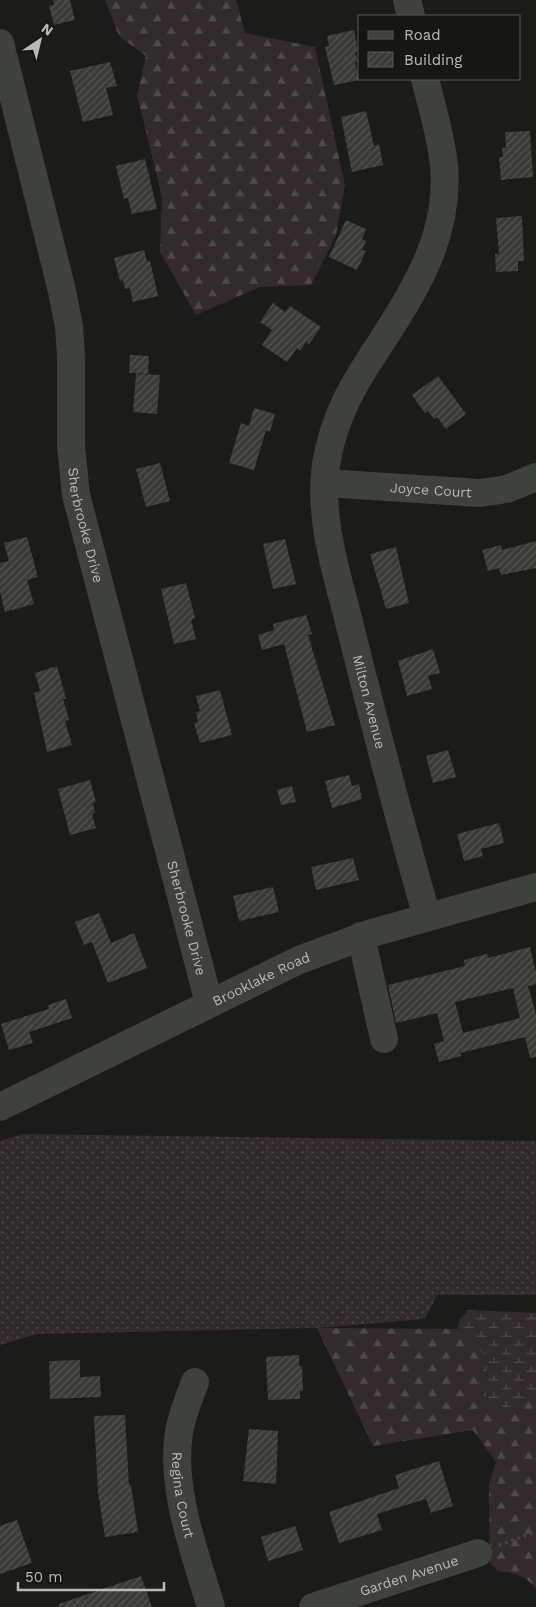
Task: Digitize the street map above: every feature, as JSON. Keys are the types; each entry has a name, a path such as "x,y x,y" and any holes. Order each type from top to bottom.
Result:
{"street":[{"path":"407,0 411,15"},
{"name":"Sherbrooke Drive","path":"0,43 69,326 71,446 76,495 209,1003"},
{"path":"324,482 332,432 341,407 409,300 433,249 441,215 444,168 425,80"},
{"name":"Joyce Court","path":"324,482 480,493 507,489 536,477"},
{"name":"Milton Avenue","path":"324,482 326,527 372,716 427,917"},
{"name":"Brooklake Road","path":"0,1107 299,960 361,936 536,887"},
{"path":"361,936 384,1039"},
{"name":"Regina Court","path":"195,1382 181,1424 177,1459 185,1517 211,1607"},
{"name":"Garden Avenue","path":"325,1605 478,1553"}],"path":[{"path":"478,1553 536,1532"}],"green space":[{"path":"105,0 236,0 245,33 315,47 345,185 336,235 311,285 260,287 196,315 160,252 162,197 137,95 146,56 119,36"},
{"path":"23,1134 536,1141 536,1295 437,1295 425,1319 317,1328 37,1334 0,1345 0,1141"},
{"path":"468,1310 536,1313 536,1398 496,1411 486,1404 487,1357 458,1329 459,1321"},
{"path":"317,1328 458,1329 487,1357 486,1404 496,1411 536,1398 536,1589 524,1578 515,1574 498,1571 490,1563 489,1484 496,1462 473,1430 373,1446"}],"building":[{"path":"53,0 70,0 75,20 54,25 49,6 54,5"},
{"path":"354,30 358,51 355,52 358,62 355,62 359,80 334,85 325,47 329,46 327,36"},
{"path":"110,62 117,86 106,88 113,115 83,122 70,71"},
{"path":"366,111 374,146 379,144 383,165 352,172 341,117"},
{"path":"530,131 533,177 501,180 499,157 503,157 502,148 506,148 505,132"},
{"path":"145,159 157,209 132,214 128,198 124,199 116,166"},
{"path":"522,216 524,261 518,261 518,271 496,272 495,254 499,254 496,218"},
{"path":"346,220 366,229 362,239 366,241 362,250 366,251 357,270 329,257"},
{"path":"144,250 147,262 150,261 158,296 133,302 130,288 125,289 123,280 120,281 114,258"},
{"path":"273,303 285,312 290,306 321,327 309,344 306,342 300,351 297,348 287,362 262,345 272,330 260,322"},
{"path":"130,355 149,356 148,374 129,373"},
{"path":"136,374 160,375 157,414 133,412"},
{"path":"438,376 466,414 446,429 437,417 434,419 428,411 425,413 412,395"},
{"path":"254,408 275,414 270,432 266,430 254,470 229,463 241,423 249,426"},
{"path":"160,463 170,501 146,507 136,469"},
{"path":"27,537 38,577 27,580 34,604 5,612 0,592 0,563 9,561 4,543"},
{"path":"285,539 296,584 273,589 263,544"},
{"path":"536,541 536,568 501,575 499,568 488,571 482,550 501,545 502,550"},
{"path":"396,547 409,603 386,609 370,554"},
{"path":"186,583 195,618 191,620 196,639 174,644 161,589"},
{"path":"306,615 312,634 308,635 335,725 307,732 284,644 262,650 258,635 274,630 273,624"},
{"path":"433,649 440,673 428,676 432,689 407,696 398,661"},
{"path":"57,666 66,699 63,699 69,720 65,721 72,745 47,752 34,693 40,691 35,673"},
{"path":"220,690 232,735 200,743 194,723 198,722 196,712 200,711 196,696"},
{"path":"448,750 456,777 433,783 426,756"},
{"path":"349,775 352,786 359,784 362,799 332,808 325,781"},
{"path":"90,780 96,802 93,803 95,813 92,814 96,828 70,835 58,789"},
{"path":"292,786 296,802 281,805 277,790"},
{"path":"499,823 504,843 481,849 483,856 464,861 457,834"},
{"path":"353,858 359,880 316,890 311,867"},
{"path":"273,887 279,912 239,921 233,896"},
{"path":"99,913 111,943 134,933 147,968 108,983 92,942 84,945 75,922"},
{"path":"530,947 536,972 536,984 528,986 536,1014 536,1057 530,1058 525,1037 460,1053 461,1056 439,1062 434,1044 444,1041 437,1013 396,1023 388,985 465,966 464,960 487,954 488,958","holes":["513,988 520,1018 463,1033 455,1002"]},
{"path":"66,999 72,1018 29,1032 33,1043 9,1050 1,1024 49,1009 48,1005"},
{"path":"299,1355 299,1366 302,1366 303,1391 300,1391 300,1399 268,1400 266,1357"},
{"path":"80,1360 80,1377 100,1376 101,1397 50,1399 49,1361"},
{"path":"125,1415 129,1485 131,1485 138,1532 105,1537 98,1492 94,1416"},
{"path":"249,1429 278,1431 276,1484 243,1481"},
{"path":"439,1461 453,1506 431,1513 426,1499 377,1514 382,1530 339,1543 329,1512 399,1488 395,1475"},
{"path":"17,1520 32,1563 0,1574 0,1526"},
{"path":"295,1526 303,1550 268,1561 261,1537"},
{"path":"141,1576 152,1607 59,1607 59,1604"}]}
